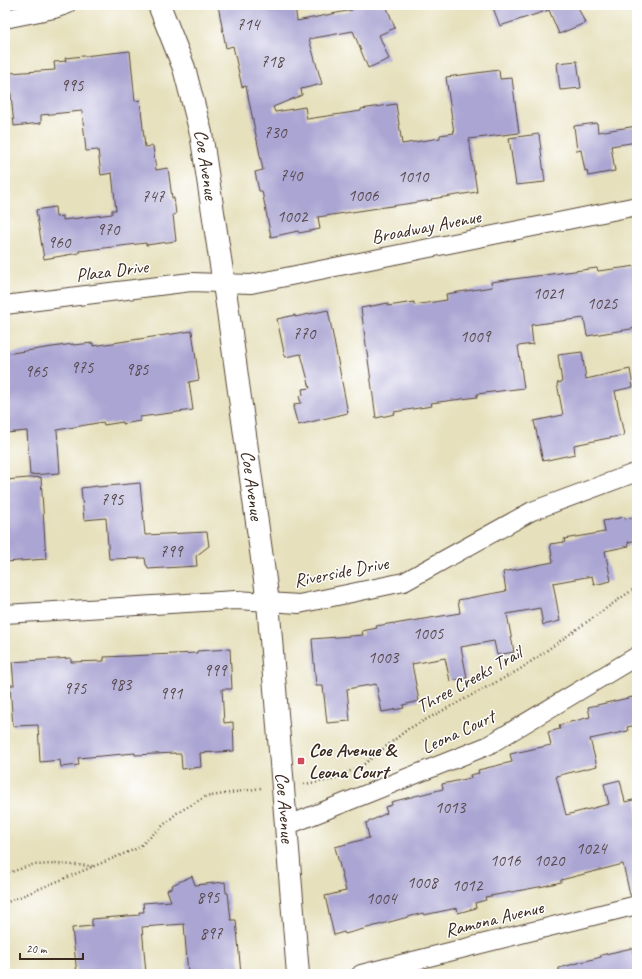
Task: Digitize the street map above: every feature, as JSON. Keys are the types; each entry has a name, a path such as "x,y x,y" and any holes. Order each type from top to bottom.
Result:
{"street":[{"path":"5,18 54,9 66,5"},
{"name":"Coe Avenue","path":"159,5 184,68 201,133 224,283 268,602 298,974"},
{"name":"Broadway Avenue","path":"224,283 251,284 637,206"},
{"name":"Plaza Drive","path":"5,304 191,282 224,283"},
{"name":"Riverside Drive","path":"5,614 236,600 299,604 404,582 532,511 637,472"},
{"name":"Leona Court","path":"286,826 487,746 637,656"},
{"name":"Ramona Avenue","path":"361,974 637,905"}],"path":[{"name":"Three Creeks Trail","path":"309,784 332,780 363,765 408,729 519,670 637,587"},
{"path":"5,903 138,848 178,812 205,797 254,789"},
{"path":"5,874 32,865 56,864 94,866"}],"building":[{"path":"218,5 295,5 297,21 352,10 350,5 386,5 395,28 379,35 389,59 368,68 353,31 309,39 322,84 301,89 302,95 273,107 275,112 305,107 307,119 396,104 402,144 440,138 440,135 454,133 446,77 499,70 500,79 512,78 519,133 469,139 477,192 318,217 320,229 299,233 298,231 271,237 262,191 259,191 255,172 263,170 246,86 242,87 233,46 226,48"},
{"path":"492,5 577,5 585,23 559,34 549,10 500,26"},
{"path":"130,51 135,101 140,100 145,147 153,146 156,170 168,168 176,214 173,215 176,241 79,251 79,253 44,259 36,210 55,207 56,217 63,216 63,220 112,214 112,210 116,210 112,173 101,175 98,150 86,151 82,111 41,115 41,123 14,126 9,73 55,70 54,62 66,61 65,58"},
{"path":"577,61 581,88 560,90 557,63"},
{"path":"597,123 598,132 637,126 637,142 611,146 615,171 588,176 587,170 585,171 581,150 577,151 574,126"},
{"path":"539,134 545,182 516,185 509,138"},
{"path":"637,266 637,328 587,336 584,318 531,325 533,344 518,346 524,388 477,394 477,397 431,403 432,406 394,412 395,414 376,418 361,308 388,303 388,306 414,302 414,305 447,300 446,294 492,287 491,282 597,268 598,271"},
{"path":"328,310 348,413 298,425 293,407 295,407 294,404 301,403 299,396 303,395 302,389 310,388 301,354 285,357 277,319"},
{"path":"192,331 199,380 189,382 193,410 140,417 140,421 123,424 123,422 104,425 103,422 57,430 60,473 30,475 27,431 6,433 5,354 73,344 93,343 93,346"},
{"path":"582,352 586,379 630,369 633,387 615,391 624,435 574,445 575,454 543,461 534,421 563,415 557,383 562,382 558,355"},
{"path":"41,477 46,559 5,562 5,480"},
{"path":"140,483 145,535 207,532 209,546 196,556 197,566 148,569 145,558 109,559 106,518 84,520 81,488"},
{"path":"625,517 625,519 637,517 637,540 628,542 629,546 605,551 611,581 594,585 592,576 553,583 560,621 543,625 540,608 507,614 514,652 497,655 494,641 461,647 467,678 450,681 445,658 412,664 419,701 403,705 404,708 382,712 376,684 347,689 350,721 327,723 323,686 316,686 312,639 363,635 362,631 377,628 376,626 460,613 458,600 506,591 503,572 553,562 550,544 565,542 564,539 605,532 603,521"},
{"path":"230,649 232,689 222,689 224,723 233,722 234,751 200,753 201,767 182,769 181,754 135,755 135,753 78,758 79,765 61,767 60,760 40,762 38,725 13,726 10,685 14,685 12,662 71,658 71,662 104,661 104,657 197,653 197,651"},
{"path":"637,696 637,725 627,727 628,731 590,739 597,766 556,776 566,815 609,804 604,784 620,780 625,802 637,799 637,895 630,895 623,864 561,880 561,882 485,897 486,900 475,903 476,908 458,913 457,908 424,915 423,913 345,934 344,932 334,935 325,896 346,891 335,847 369,838 366,823 387,813 385,807 392,805 391,802 443,789 442,784 471,778 470,775 479,773 478,770 512,762 510,754 551,745 548,732 560,729 559,725 590,717 588,707"},
{"path":"192,876 195,885 225,882 226,893 228,893 231,920 236,920 241,974 188,974 184,924 142,927 146,974 77,974 72,928 92,926 92,919 139,915 139,912 144,912 143,903 171,901 167,890 173,887 172,885"},
{"path":"632,948 637,974 559,974 559,968 601,957 601,955"}],"place":[{"name":"Coe Avenue & Leona Court","path":"301,761"}]}
